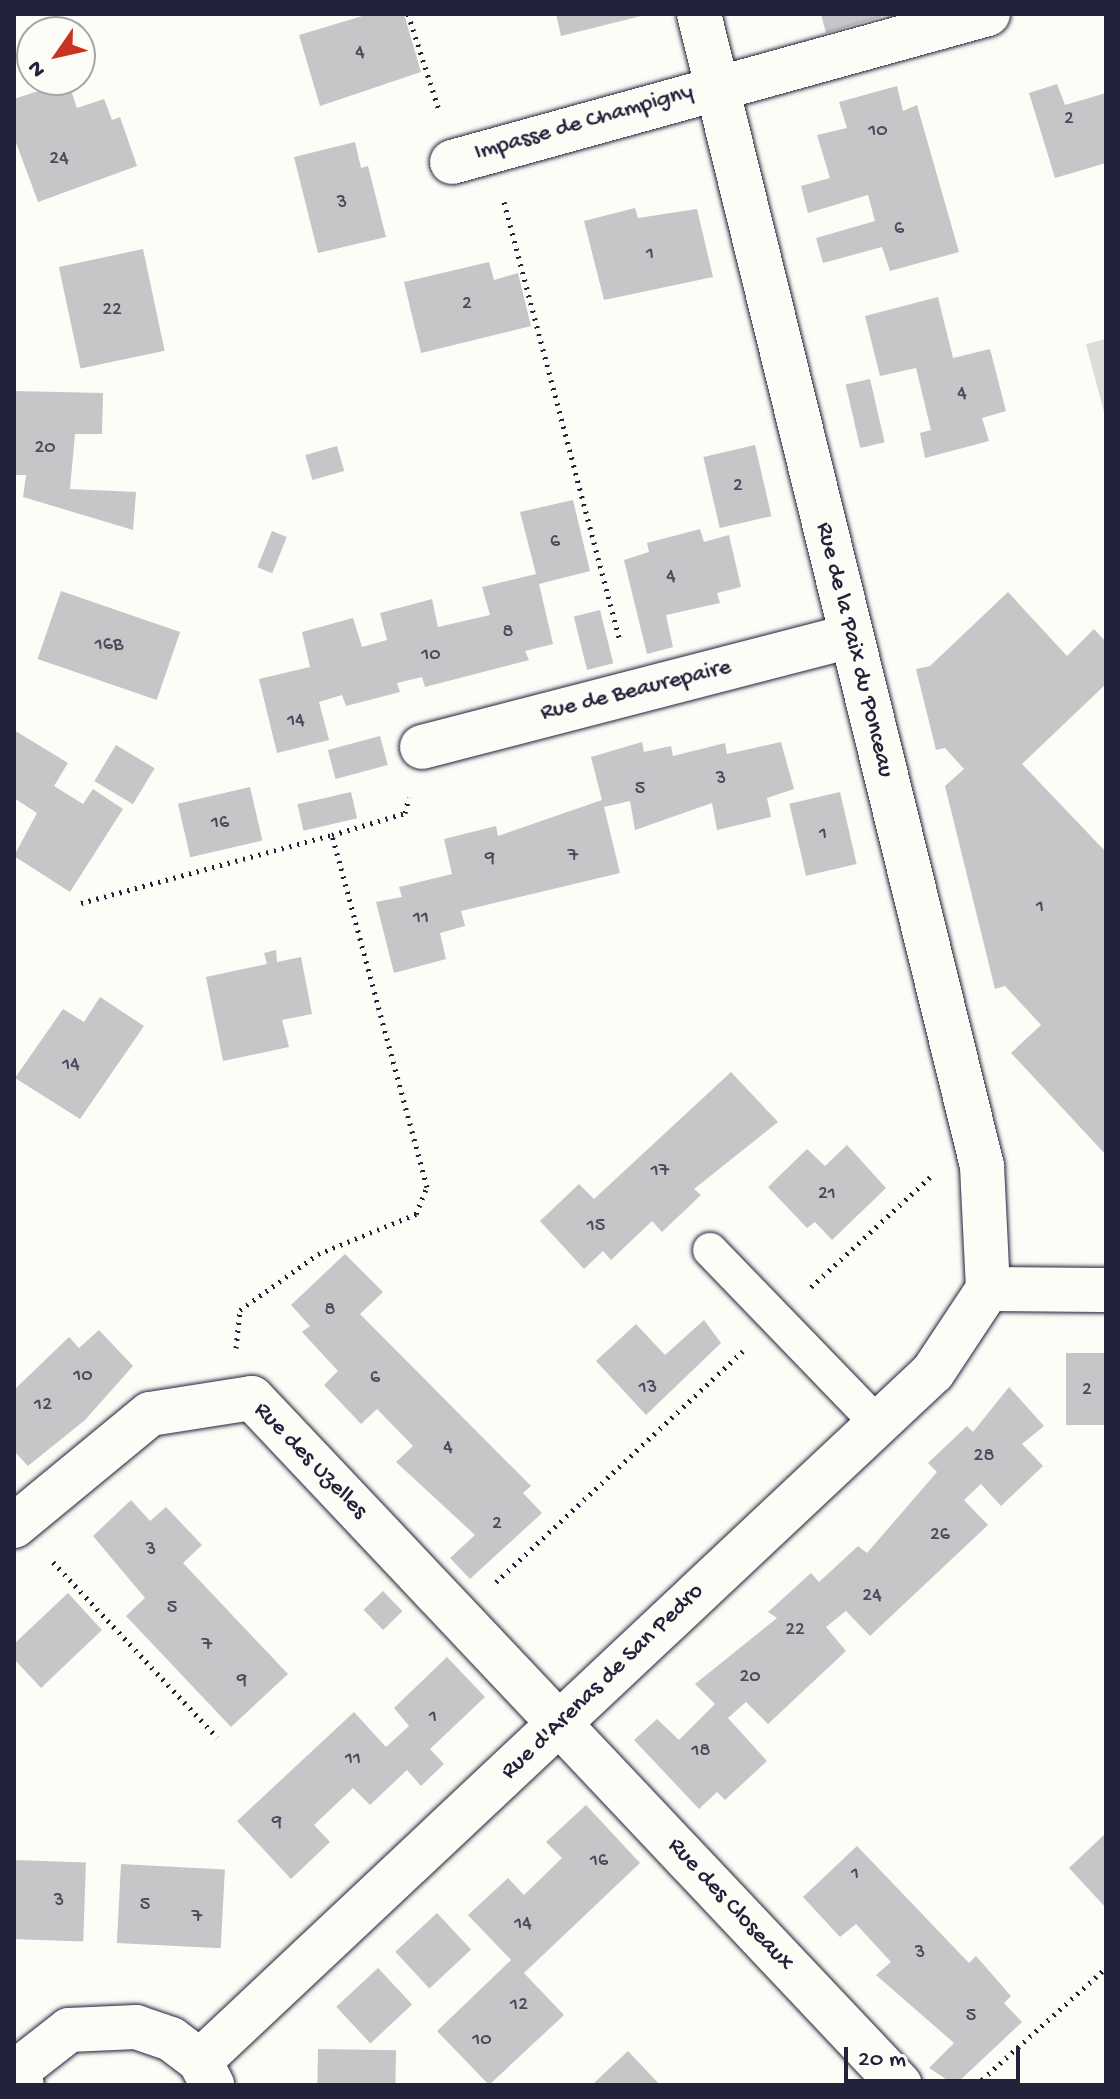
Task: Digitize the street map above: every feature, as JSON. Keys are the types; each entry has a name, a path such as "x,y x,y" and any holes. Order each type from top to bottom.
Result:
{"street":[{"name":"Rue de la Paix du Ponceau","path":"699,14 982,1166 988,1289"},
{"name":"Impasse de Champigny","path":"471,156 716,85 988,14"},
{"name":"Rue de Beaurepaire","path":"422,747 850,636"},
{"path":"988,1289 1106,1290"},
{"name":"Rue d'Arenas de San Pedro","path":"14,2075 69,2030 101,2026 171,2039 206,2073 558,1727 933,1372 988,1289"},
{"name":"Rue des Uzelles","path":"16,1525 150,1414 252,1398 558,1727"},
{"name":"Rue des Closeaux","path":"558,1727 900,2085"},
{"path":"14,2075 22,2085"}],"lane":[{"path":"710,1250 877,1423"}],"path":[{"path":"408,14 471,156 633,692"},
{"path":"81,903 405,813 422,747"},
{"path":"252,1398 235,1343 240,1310 318,1254 416,1214 427,1187 332,835"},
{"path":"459,1618 946,1163 982,1166"},
{"path":"16,1525 217,1737"},
{"path":"976,2085 1106,1968"}],"shaded area":[{"path":"1106,339 1106,420 1086,344"}],"building":[{"path":"369,14 404,14 421,72 320,106 299,35"},
{"path":"556,14 645,14 645,15 561,36"},
{"path":"821,14 880,14 881,17 826,33"},
{"path":"1057,84 1065,105 1106,93 1106,163 1055,178 1029,93"},
{"path":"897,86 903,111 917,105 959,252 890,271 882,247 823,263 816,238 875,221 868,195 808,213 801,186 830,178 817,135 847,128 839,102"},
{"path":"23,96 73,96 77,108 104,99 112,120 120,117 137,166 38,202 14,137 14,99"},
{"path":"355,142 361,168 368,166 386,237 318,253 294,157"},
{"path":"635,208 638,218 697,209 713,277 604,300 584,221"},
{"path":"143,249 165,351 81,369 59,267"},
{"path":"489,262 494,280 518,273 531,326 421,353 404,282"},
{"path":"938,297 953,358 990,349 1006,411 982,418 989,441 925,458 920,433 931,430 916,368 880,376 865,316"},
{"path":"870,379 885,442 860,448 846,385"},
{"path":"14,391 103,393 102,434 75,434 70,489 136,492 133,530 23,497 26,475 14,475"},
{"path":"755,445 771,516 720,528 703,457"},
{"path":"337,446 344,471 312,480 305,455"},
{"path":"573,500 590,571 539,584 553,644 525,651 529,660 425,687 422,677 397,683 400,692 346,706 342,695 319,702 329,740 277,753 259,679 310,667 302,632 353,618 362,647 387,640 380,613 432,599 438,627 490,615 482,587 536,574 520,512"},
{"path":"700,529 704,542 729,535 741,587 717,593 720,603 666,615 673,647 647,654 624,560 649,552 647,543"},
{"path":"272,531 287,537 272,573 257,567"},
{"path":"61,591 180,632 157,700 38,659"},
{"path":"1008,592 1067,656 1094,629 1106,642 1106,684 1022,764 1106,852 1106,1155 1011,1053 1041,1025 1005,986 995,989 945,786 964,769 945,748 936,750 916,669 930,666"},
{"path":"600,610 613,663 587,670 574,617"},
{"path":"14,730 68,763 54,786 83,804 93,789 123,809 70,892 14,856 37,813 14,798"},
{"path":"380,736 388,765 336,779 328,750"},
{"path":"642,742 644,752 671,746 673,756 725,743 727,754 781,742 794,789 767,798 771,817 717,830 712,803 635,830 630,801 604,807 620,873 461,911 465,926 440,933 446,959 394,973 376,902 402,897 399,887 452,874 444,839 496,826 498,836 602,800 591,757"},
{"path":"116,745 155,768 133,804 94,781"},
{"path":"250,787 262,841 190,857 178,804"},
{"path":"351,792 357,818 303,831 297,804"},
{"path":"840,792 857,864 806,876 789,804"},
{"path":"276,950 277,962 301,957 312,1014 282,1020 289,1047 223,1061 206,977 267,964 264,953"},
{"path":"100,997 144,1026 80,1119 15,1078 63,1009 84,1022"},
{"path":"731,1072 778,1122 694,1189 701,1195 662,1232 652,1221 611,1260 603,1251 584,1269 540,1221 579,1184 594,1199"},
{"path":"847,1145 886,1188 832,1240 815,1222 807,1228 768,1187 807,1149 825,1166"},
{"path":"345,1254 383,1292 360,1314 531,1486 523,1493 542,1513 470,1579 450,1558 475,1535 396,1462 413,1446 377,1409 361,1424 324,1385 338,1371 302,1332 310,1326 291,1305"},
{"path":"704,1320 721,1343 646,1415 596,1361 636,1324 665,1355"},
{"path":"99,1330 133,1366 85,1420 28,1466 14,1451 14,1390 69,1337 79,1348"},
{"path":"1066,1353 1106,1353 1106,1425 1066,1425"},
{"path":"1009,1387 1044,1426 1022,1444 1043,1466 1001,1506 981,1484 964,1500 988,1525 870,1636 846,1611 826,1627 846,1651 768,1724 746,1702 728,1718 767,1761 725,1800 717,1792 699,1809 634,1740 657,1719 679,1740 715,1704 695,1684 777,1618 768,1612 811,1573 819,1582 858,1546 867,1553 937,1472 928,1463 967,1426 973,1432"},
{"path":"131,1500 150,1521 166,1507 202,1545 183,1563 288,1674 231,1727 126,1616 145,1598 93,1536"},
{"path":"383,1591 402,1611 383,1630 364,1610"},
{"path":"68,1593 102,1630 41,1688 14,1659 14,1644"},
{"path":"447,1657 485,1697 430,1749 444,1764 421,1786 407,1770 370,1805 353,1788 314,1825 330,1842 291,1879 237,1821 354,1712 386,1747 409,1726 394,1708"},
{"path":"586,1805 640,1863 524,1973 564,2015 489,2085 437,2031 511,1960 468,1915 508,1878 524,1895 562,1858 546,1842"},
{"path":"1106,1833 1106,1908 1069,1868"},
{"path":"857,1846 969,1963 976,1956 1011,1996 1004,2003 1022,2022 955,2085 929,2068 954,2043 876,1975 891,1962 856,1924 840,1937 803,1897"},
{"path":"14,1860 86,1863 83,1941 14,1939"},
{"path":"121,1864 225,1869 221,1948 117,1943"},
{"path":"437,1913 471,1950 429,1988 395,1952"},
{"path":"378,1968 412,2005 370,2043 336,2007"},
{"path":"318,2049 396,2050 395,2085 317,2085"},
{"path":"628,2051 660,2085 592,2085 612,2066"}]}
